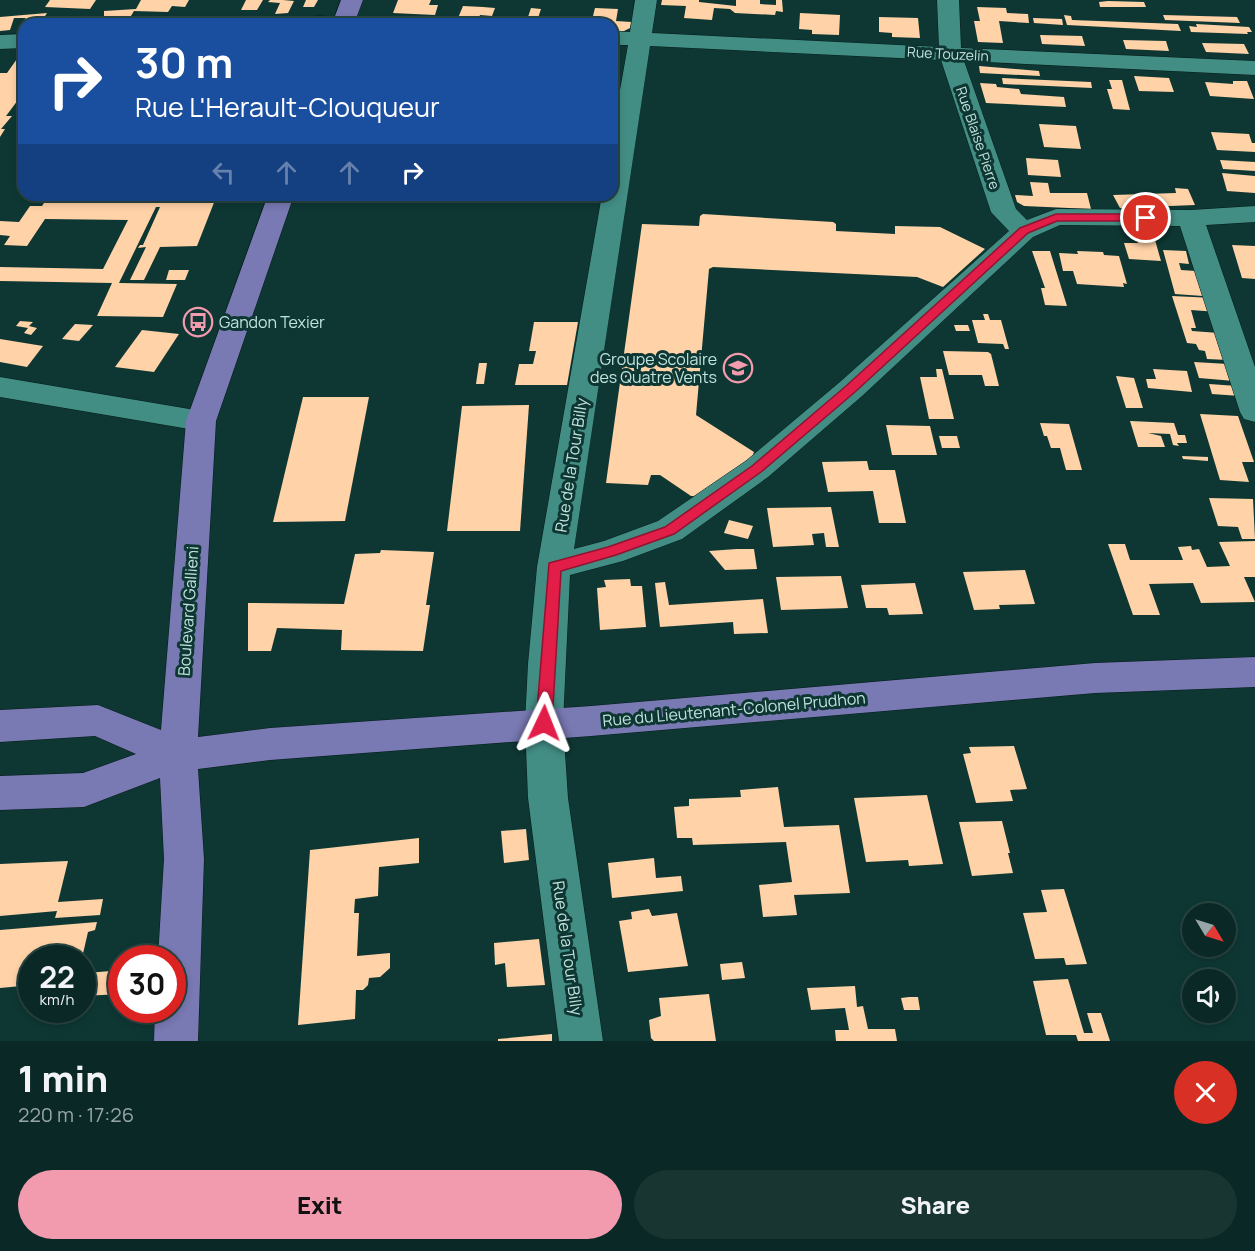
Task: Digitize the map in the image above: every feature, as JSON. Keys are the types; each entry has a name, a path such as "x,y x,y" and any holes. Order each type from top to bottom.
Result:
{"main road":[{"path":"350,18 352,0"},
{"name":"Boulevard Gallieni","path":"176,1041 184,859 178,755 201,421 279,201"},
{"name":"Rue du Lieutenant-Colonel Prudhon","path":"0,793 84,790 178,755 270,744 1095,678 1255,672"},
{"path":"0,726 98,720 178,755"}],"street":[{"name":"Rue de la Tour Billy","path":"618,175 646,0"},
{"name":"Rue Blaise Pierre","path":"948,0 950,54 1004,212 1024,231"},
{"name":"Rue Touzelin","path":"618,38 1255,68"},
{"path":"0,42 18,41"},
{"name":"Rue de la Tour Billy","path":"581,1041 548,798 544,723 554,567 614,201"},
{"path":"554,567 611,552 670,530 757,469 851,389 1024,231 1056,218 1191,218 1255,214"},
{"path":"1191,218 1255,412"},
{"path":"0,387 201,421"}],"building":[{"path":"50,0 96,0 90,9 45,7"},
{"path":"141,0 189,0 185,7 172,6 168,12 134,11 130,18 104,18 104,11 136,9"},
{"path":"246,0 263,0 257,10 241,10"},
{"path":"270,0 294,1 288,13 275,14 280,3 268,2"},
{"path":"306,0 318,0 314,7 303,7"},
{"path":"398,0 431,0 429,5 438,5 435,15 393,13"},
{"path":"662,0 699,0 699,2 736,6 736,0 760,0 760,4 776,5 776,0 782,0 783,12 776,11 775,15 735,13 730,9 714,8 712,20 684,18 686,6 661,5"},
{"path":"1099,2 1144,2 1146,7 1100,7"},
{"path":"463,6 495,8 492,16 458,18"},
{"path":"977,7 1006,8 1007,13 1028,14 1029,23 999,21 1003,43 978,42 974,21 980,21"},
{"path":"531,8 541,9 538,18 528,17"},
{"path":"595,8 618,9 616,18 592,18"},
{"path":"47,13 44,18 14,18 10,30 0,31 0,17"},
{"path":"800,13 840,15 839,35 812,34 812,30 799,29"},
{"path":"1064,15 1071,16 1072,20 1178,24 1181,31 1067,25"},
{"path":"1163,15 1237,17 1240,23 1165,20"},
{"path":"879,17 918,18 920,38 892,37 892,33 879,32"},
{"path":"1033,18 1062,19 1063,25 1034,23"},
{"path":"618,21 631,22 630,28 618,32"},
{"path":"1196,24 1249,27 1252,32 1247,32 1248,34 1191,32 1189,26 1197,27"},
{"path":"1040,35 1082,36 1085,46 1042,44"},
{"path":"1123,40 1166,41 1169,51 1126,49"},
{"path":"1202,43 1244,44 1249,54 1206,52"},
{"path":"18,57 18,100 6,116 12,116 1,129 5,129 0,137 0,73 7,73"},
{"path":"979,66 1039,71 1040,76 980,73"},
{"path":"1134,76 1169,78 1174,92 1139,91"},
{"path":"1002,78 1091,82 1092,88 1003,84"},
{"path":"1109,80 1122,80 1130,110 1113,109 1107,89 1112,89"},
{"path":"1233,81 1247,81 1254,99 1210,96 1205,82 1233,84"},
{"path":"980,83 1019,89 1021,94 1064,97 1066,107 986,103"},
{"path":"1039,124 1076,126 1081,149 1044,147"},
{"path":"1211,132 1249,134 1252,143 1255,143 1255,152 1217,150"},
{"path":"1026,158 1058,160 1061,177 1028,175"},
{"path":"1220,160 1255,162 1255,171 1223,169"},
{"path":"1222,173 1255,176 1255,193 1227,191"},
{"path":"1030,182 1048,183 1050,193 1087,193 1091,209 1024,206 1017,202 1015,195 1033,196"},
{"path":"1175,188 1188,189 1195,205 1120,208 1113,195 1176,193"},
{"path":"45,201 215,201 197,246 160,247 144,280 130,280 146,247 138,248 143,245 160,207 156,207 119,283 177,284 163,317 97,316 112,283 0,281 0,267 103,269 128,220 45,219 27,246 4,245 10,236 0,235 0,221 19,222 30,206 42,206"},
{"path":"703,214 833,222 836,224 836,231 895,234 895,226 940,227 985,249 943,287 917,277 713,267 709,269 696,415 754,452 752,457 700,496 691,496 660,475 651,475 648,485 606,483 642,224 699,226 700,216"},
{"path":"1137,240 1155,240 1161,261 1129,259 1124,243 1138,243"},
{"path":"1232,245 1255,246 1255,279 1242,278"},
{"path":"1163,250 1186,251 1189,264 1179,263 1181,270 1196,271 1203,296 1175,294"},
{"path":"1032,251 1050,251 1067,306 1045,305 1041,288 1045,288"},
{"path":"1077,251 1103,252 1104,255 1119,256 1127,284 1123,283 1124,287 1077,284 1073,271 1063,271 1059,253 1078,254"},
{"path":"169,270 189,270 185,280 166,280"},
{"path":"1172,296 1214,298 1218,312 1191,310 1196,328 1191,328 1192,331 1219,333 1228,360 1207,359 1205,351 1199,350 1196,344 1187,343"},
{"path":"983,314 988,314 990,320 1001,320 1009,349 1005,349 1003,344 978,343 972,320 985,320"},
{"path":"20,321 33,322 29,326 37,328 31,335 24,333 28,328 16,326"},
{"path":"534,322 578,322 567,385 515,385 519,364 533,364 536,351 529,351"},
{"path":"75,324 93,325 79,341 62,339"},
{"path":"954,325 968,325 970,331 956,331"},
{"path":"142,330 179,334 154,372 115,367"},
{"path":"0,339 43,346 27,367 0,362"},
{"path":"943,351 988,352 991,354 999,386 985,386 982,375 949,375"},
{"path":"1194,362 1228,364 1234,381 1199,378"},
{"path":"479,363 487,363 484,384 476,384"},
{"path":"936,369 942,369 954,419 929,419 920,377 937,377"},
{"path":"1153,369 1187,371 1192,392 1148,388 1146,379 1156,379"},
{"path":"1116,376 1134,378 1143,408 1126,408"},
{"path":"1209,384 1237,386 1240,396 1212,394"},
{"path":"303,397 369,397 345,521 273,522"},
{"path":"529,405 520,531 447,531 462,406"},
{"path":"1200,414 1238,416 1254,462 1242,462 1249,482 1220,480"},
{"path":"1130,421 1174,423 1178,435 1185,435 1187,443 1177,443 1179,446 1173,445 1170,434 1148,433 1161,436 1165,447 1138,447"},
{"path":"1040,423 1069,424 1082,470 1066,470 1060,448 1051,448"},
{"path":"886,425 930,426 937,455 892,455"},
{"path":"939,436 957,436 960,448 942,448"},
{"path":"1182,456 1208,457 1208,461 1183,459"},
{"path":"867,461 869,470 895,470 906,523 879,523 873,491 828,492 822,462"},
{"path":"1209,498 1253,499 1255,539 1242,539 1238,527 1218,526"},
{"path":"831,507 839,547 826,547 824,533 812,534 814,545 773,547 767,508"},
{"path":"729,520 753,526 748,539 724,533"},
{"path":"1255,541 1255,577 1244,577 1255,602 1201,603 1193,583 1149,584 1160,615 1133,615 1108,544 1125,544 1130,560 1183,560 1178,547 1191,546 1192,550 1199,549 1207,567 1230,566 1219,542"},
{"path":"754,549 757,569 725,570 709,551"},
{"path":"381,550 434,552 426,605 430,605 423,651 341,650 342,630 277,628 271,651 248,651 248,603 344,604 355,554 380,553"},
{"path":"1025,570 1035,604 999,605 1000,609 974,610 963,572"},
{"path":"841,576 848,608 781,610 776,577"},
{"path":"630,579 631,586 642,586 646,627 600,630 597,588 606,587 604,580"},
{"path":"665,582 669,605 763,599 768,633 734,634 733,622 660,627 655,583"},
{"path":"915,583 923,614 889,615 887,608 866,608 861,585"},
{"path":"1014,746 1027,789 1010,790 1013,801 976,803 963,754 971,753 969,747"},
{"path":"778,787 784,827 839,825 850,893 794,895 797,915 763,917 759,885 792,882 786,842 693,845 692,838 677,838 674,807 689,806 689,799 741,797 740,790"},
{"path":"927,795 943,864 909,866 908,860 866,862 854,798"},
{"path":"1002,821 1013,873 972,876 959,822"},
{"path":"526,829 529,860 504,863 501,831"},
{"path":"419,838 419,863 379,867 378,896 355,899 354,913 359,913 357,956 390,953 390,968 380,977 369,978 368,985 363,990 356,990 355,1019 298,1025 310,850"},
{"path":"654,858 656,878 681,876 683,891 612,898 608,863"},
{"path":"68,861 58,902 103,899 100,915 55,918 57,911 0,916 0,864"},
{"path":"1064,889 1087,964 1066,965 1064,958 1035,959 1023,913 1047,912 1041,890"},
{"path":"649,909 652,916 677,913 688,966 628,972 619,921 632,919 631,912"},
{"path":"97,922 95,930 88,932 85,945 18,945 18,986 0,988 0,930"},
{"path":"539,939 545,985 507,987 505,963 495,965 494,943"},
{"path":"742,962 745,978 722,980 720,964"},
{"path":"108,971 108,995 96,995 96,972"},
{"path":"1068,979 1084,1033 1093,1033 1087,1013 1101,1013 1110,1041 1078,1041 1076,1035 1046,1035 1033,981"},
{"path":"855,986 857,1007 863,1006 868,1029 895,1029 897,1041 836,1041 835,1030 849,1030 845,1008 811,1010 807,988"},
{"path":"709,994 716,1041 654,1041 651,1038 649,1020 661,1016 659,998"},
{"path":"918,997 920,1010 904,1010 901,998"},
{"path":"552,1034 552,1041 498,1041 498,1039"}],"place":[{"name":"Gandon Texier","path":"198,322"},
{"name":"Groupe Scolaire des Quatre Vents","path":"738,368"}],"route":[{"path":"544,723 554,567 611,552 670,530 757,469 851,389 1024,231 1056,218 1146,218"}]}
